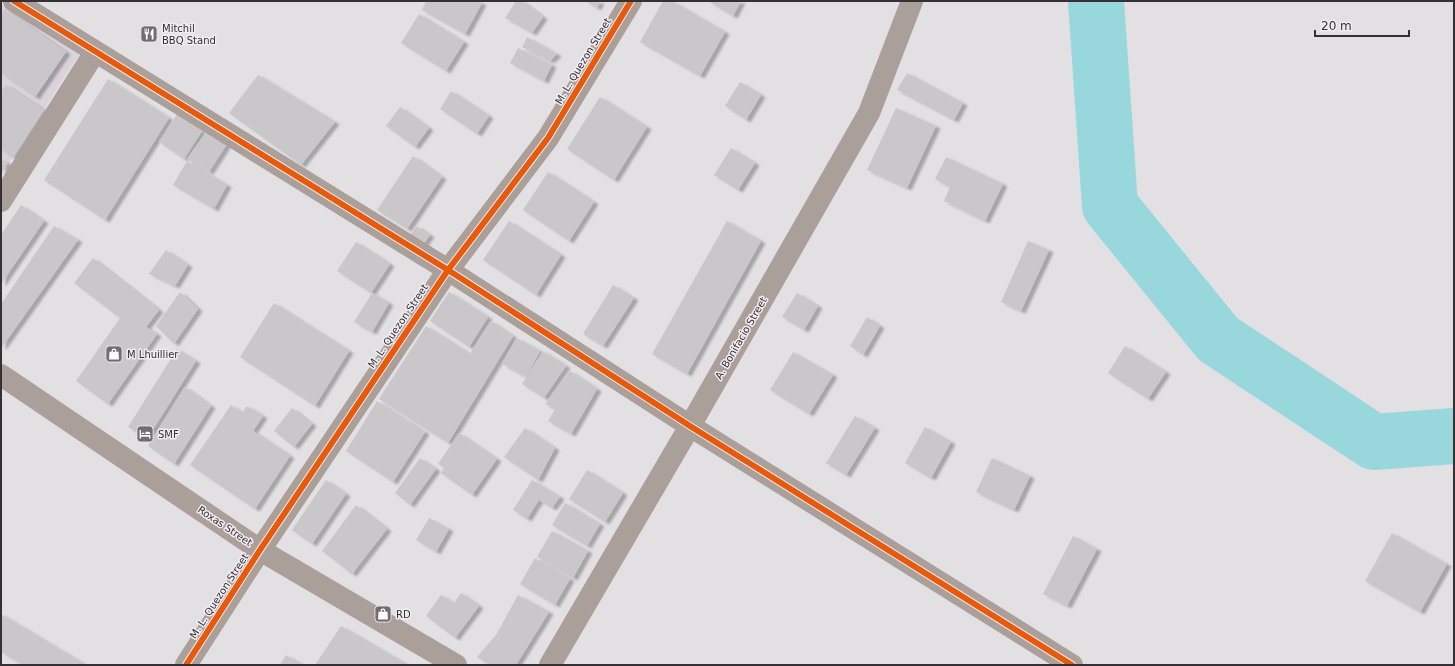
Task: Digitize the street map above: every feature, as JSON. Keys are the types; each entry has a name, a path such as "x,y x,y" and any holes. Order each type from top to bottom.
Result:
{"street":[{"path":"14,1 448,270 690,426 1072,665"},
{"name":"M. L. Quezon Street","path":"186,665 260,550 448,270 548,138 631,1"},
{"name":"A. Bonifacio Street","path":"550,665 690,426 869,113 912,1"},
{"path":"1,201 95,52"},
{"name":"Roxas Street","path":"1,375 260,550 456,665"}],"shaded area":[{"path":"1,4 80,53 1,176"}],"building":[{"path":"426,1 478,1 482,3 465,34 422,10"},
{"path":"516,1 522,1 543,17 532,33 505,18"},
{"path":"585,1 600,1 597,8"},
{"path":"663,1 672,1 725,32 700,76 640,42"},
{"path":"708,1 741,1 733,16"},
{"path":"5,9 66,52 35,97 1,73 1,15"},
{"path":"419,14 464,42 446,71 401,43"},
{"path":"527,37 557,54 550,61 522,47"},
{"path":"518,48 552,65 544,81 510,63"},
{"path":"907,73 963,103 954,120 897,90"},
{"path":"258,75 335,122 301,165 229,113"},
{"path":"108,79 169,118 105,220 44,180"},
{"path":"740,82 761,95 746,120 725,106"},
{"path":"6,85 44,110 13,158 1,149 1,92"},
{"path":"451,91 489,116 477,134 440,109"},
{"path":"600,97 647,127 614,180 567,149"},
{"path":"400,107 429,128 415,147 386,126"},
{"path":"896,108 936,126 907,188 867,170"},
{"path":"177,114 202,131 184,159 159,142"},
{"path":"207,131 227,144 209,172 187,159"},
{"path":"731,148 755,163 738,190 714,175"},
{"path":"413,156 442,177 407,229 377,210"},
{"path":"946,157 1003,184 985,221 944,201 950,187 935,179"},
{"path":"1,159 8,163 1,174"},
{"path":"187,161 227,185 214,209 173,185"},
{"path":"548,172 594,202 569,241 523,210"},
{"path":"21,205 44,221 1,284 1,235"},
{"path":"509,221 561,255 536,295 483,260"},
{"path":"727,221 761,241 687,374 652,354"},
{"path":"54,226 78,240 2,347 1,304"},
{"path":"417,226 430,235 422,246 409,236"},
{"path":"1028,241 1049,250 1021,311 1001,302"},
{"path":"356,242 390,264 371,293 337,271"},
{"path":"166,250 188,265 175,286 149,274"},
{"path":"93,258 159,310 146,327 157,334 108,404 76,381 120,318 74,283"},
{"path":"613,285 634,298 603,346 583,334"},
{"path":"180,292 198,309 174,344 156,326"},
{"path":"449,292 488,317 469,347 430,321"},
{"path":"372,293 389,303 372,332 354,322"},
{"path":"797,293 818,306 804,330 782,317"},
{"path":"274,303 349,351 315,406 240,357"},
{"path":"867,317 880,326 863,355 850,346"},
{"path":"491,321 513,336 448,443 379,399 426,326 470,354"},
{"path":"517,338 540,351 526,377 502,364"},
{"path":"1125,346 1166,372 1148,399 1108,373"},
{"path":"177,349 196,361 147,439 128,427"},
{"path":"543,351 566,366 544,398 522,384"},
{"path":"793,352 833,375 809,414 770,390"},
{"path":"570,371 597,389 571,434 548,421 555,409 545,404"},
{"path":"185,387 211,406 174,464 148,446"},
{"path":"377,401 425,432 393,482 346,451"},
{"path":"231,405 242,413 247,406 263,416 253,431 290,456 255,509 190,465"},
{"path":"292,408 312,424 294,447 274,431"},
{"path":"855,416 875,428 846,475 826,463"},
{"path":"925,427 951,442 931,478 905,463"},
{"path":"525,428 555,448 538,480 504,457"},
{"path":"459,433 497,459 472,495 441,473 444,468 438,464"},
{"path":"420,458 436,469 410,505 395,493"},
{"path":"992,458 1030,476 1014,510 976,492"},
{"path":"587,470 623,493 605,522 569,499"},
{"path":"326,480 346,494 312,544 292,530"},
{"path":"532,480 560,497 552,508 539,500 527,519 513,510"},
{"path":"565,503 600,524 587,546 552,525"},
{"path":"356,505 387,529 352,574 322,551"},
{"path":"429,518 449,529 436,552 416,540"},
{"path":"552,531 588,551 573,578 537,557"},
{"path":"1392,533 1447,564 1420,612 1365,581"},
{"path":"1073,536 1097,549 1067,606 1043,594"},
{"path":"535,558 570,579 555,605 520,584"},
{"path":"461,593 479,606 455,638 426,616 441,595 454,603"},
{"path":"518,595 549,612 516,665 490,665 477,657 496,635"},
{"path":"1,614 86,665 23,665 1,652"},
{"path":"341,626 408,665 315,665"},
{"path":"286,655 303,665 280,665"}],"waterway":[{"path":"1096,1 1110,206 1218,339 1374,442 1454,436"}],"cycle path":[{"path":"14,1 448,270 690,426 1072,665"},
{"path":"186,665 260,550 448,270 548,138 631,1"}],"place":[{"name":"Mitchil BBQ Stand","path":"149,34"},
{"name":"M Lhuillier","path":"114,354"},
{"name":"SMF","path":"145,434"},
{"name":"RD","path":"383,614"}]}
